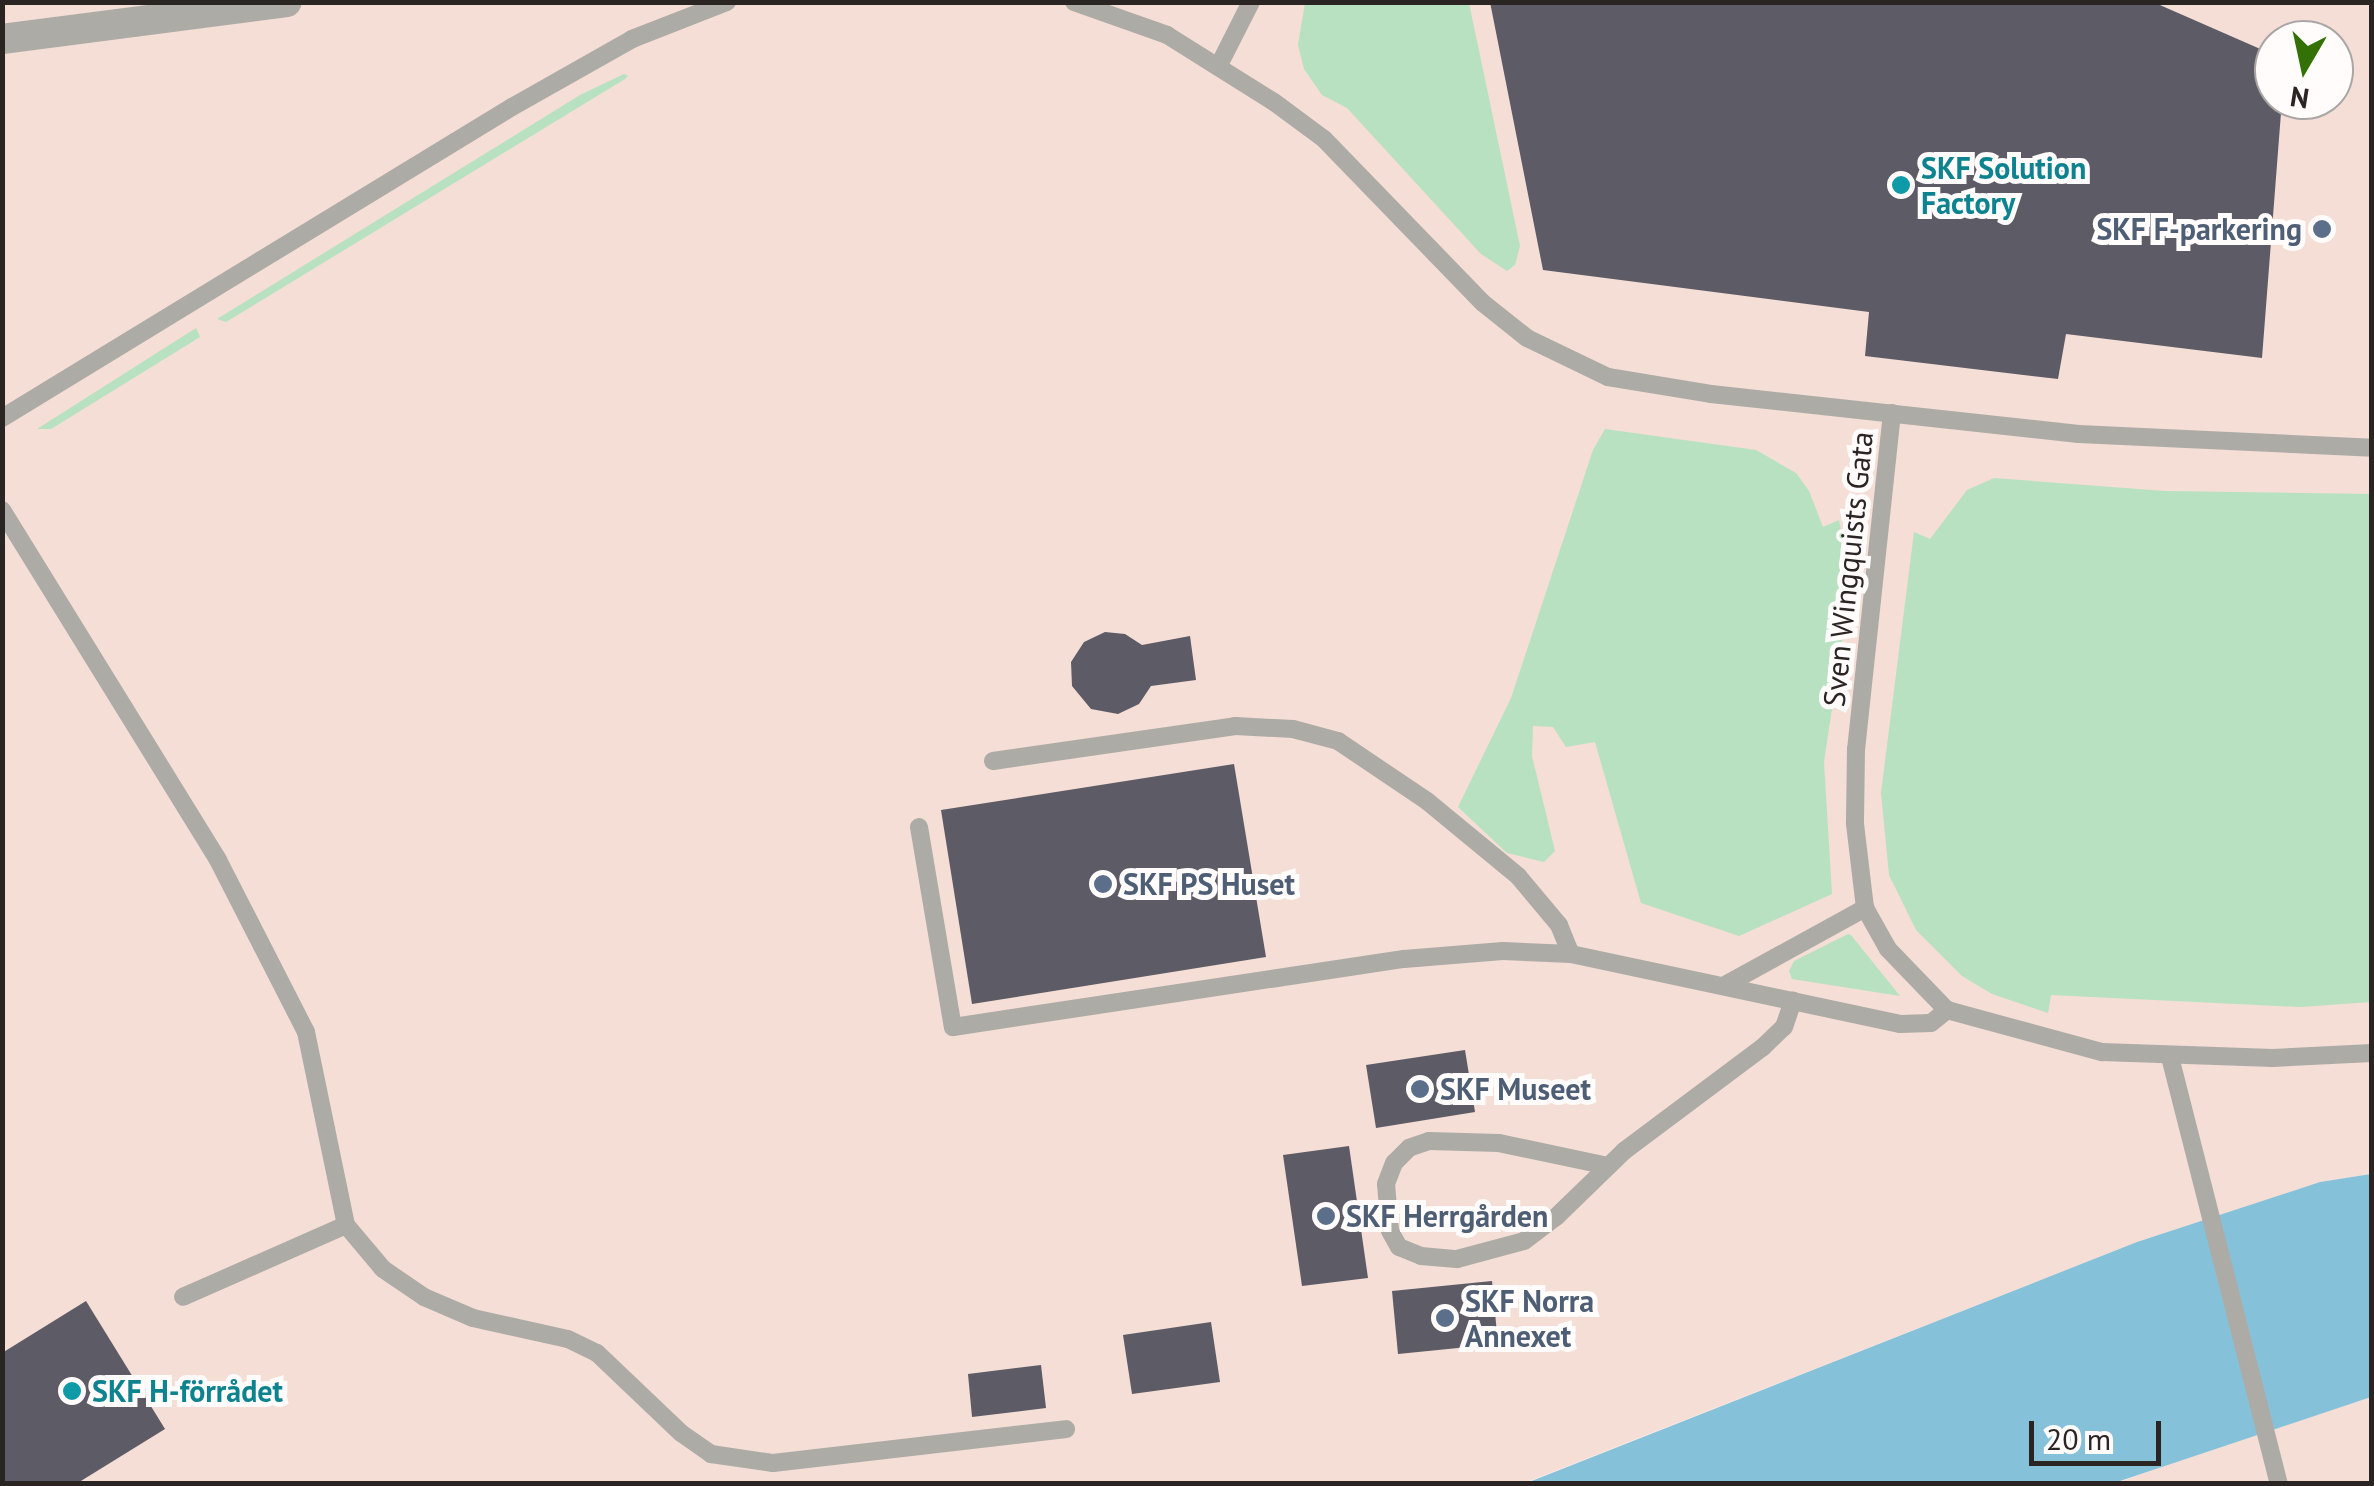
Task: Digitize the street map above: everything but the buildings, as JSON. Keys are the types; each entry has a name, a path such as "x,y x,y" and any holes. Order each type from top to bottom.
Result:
{"street":[{"path":"2,39 284,3"}],"lane":[{"path":"2,418 512,106 632,40 727,2"},
{"name":"Sven Wingquists Gata","path":"1074,2 1167,35 1219,65 1324,140 1483,303 1527,338 1567,361 1608,377 1650,386 1892,412 1881,495 1874,618 1856,749 1855,824 1865,908 1888,948 1947,1010"},
{"path":"1219,65 1251,2"},
{"path":"1892,412 2079,434 2372,448"},
{"path":"2,510 218,860 286,988 306,1032 346,1226 383,1269 424,1297 473,1318 568,1339 597,1354 681,1434 711,1454 773,1463 1066,1429"},
{"path":"994,761 1234,726 1293,729 1338,741 1427,802 1518,876 1559,924 1571,954"},
{"path":"919,827 953,1027 1404,960 1502,951 1571,954 1727,984 1900,1024 1930,1024 1947,1010 2102,1052 2273,1058 2372,1052"},
{"path":"1727,984 1865,908"},
{"path":"1608,1166 1499,1144 1429,1141 1409,1148 1394,1163 1386,1184 1390,1231 1400,1247 1421,1256 1457,1259 1492,1254 1524,1242 1608,1166 1763,1048 1784,1027 1793,1001"},
{"path":"2170,1057 2279,1484"},
{"path":"183,1298 346,1226"}],"shaded area":[{"path":"3,3 2371,3 2371,1174 2320,1182 2137,1242 1524,1483 3,1484"},
{"path":"2371,1397 2371,1483 2114,1484 2236,1440"}],"green space":[{"path":"1305,3 1469,3 1520,246 1515,265 1507,271 1481,254 1347,108 1322,95 1304,69 1298,45"},
{"path":"624,74 628,76 625,79 226,322 217,319 580,95"},
{"path":"196,328 200,337 51,429 37,429"},
{"path":"1605,429 1756,450 1796,473 1809,491 1823,527 1839,520 1851,581 1824,762 1832,894 1739,936 1641,903 1595,742 1566,747 1553,727 1533,726 1532,756 1555,851 1544,862 1507,853 1458,807 1511,698 1593,450"},
{"path":"1994,478 2165,491 2371,494 2371,1002 2301,1007 2051,995 2048,1013 1992,994 1962,976 1916,930 1889,875 1881,793 1914,532 1930,539 1967,490"},
{"path":"1848,934 1900,996 1792,979 1789,971 1794,961"}],"water":[{"path":"2371,1174 2371,1397 2114,1483 1524,1484 2137,1242 2320,1182"}],"place":[{"name":"SKF Solution Factory","path":"1901,185"},
{"name":"SKF F-parkering","path":"2322,229"},
{"name":"SKF PS Huset","path":"1103,884"},
{"name":"SKF Museet","path":"1420,1089"},
{"name":"SKF Herrgården","path":"1326,1216"},
{"name":"SKF Norra Annexet","path":"1445,1318"},
{"name":"SKF H-förrådet","path":"72,1391"}]}
